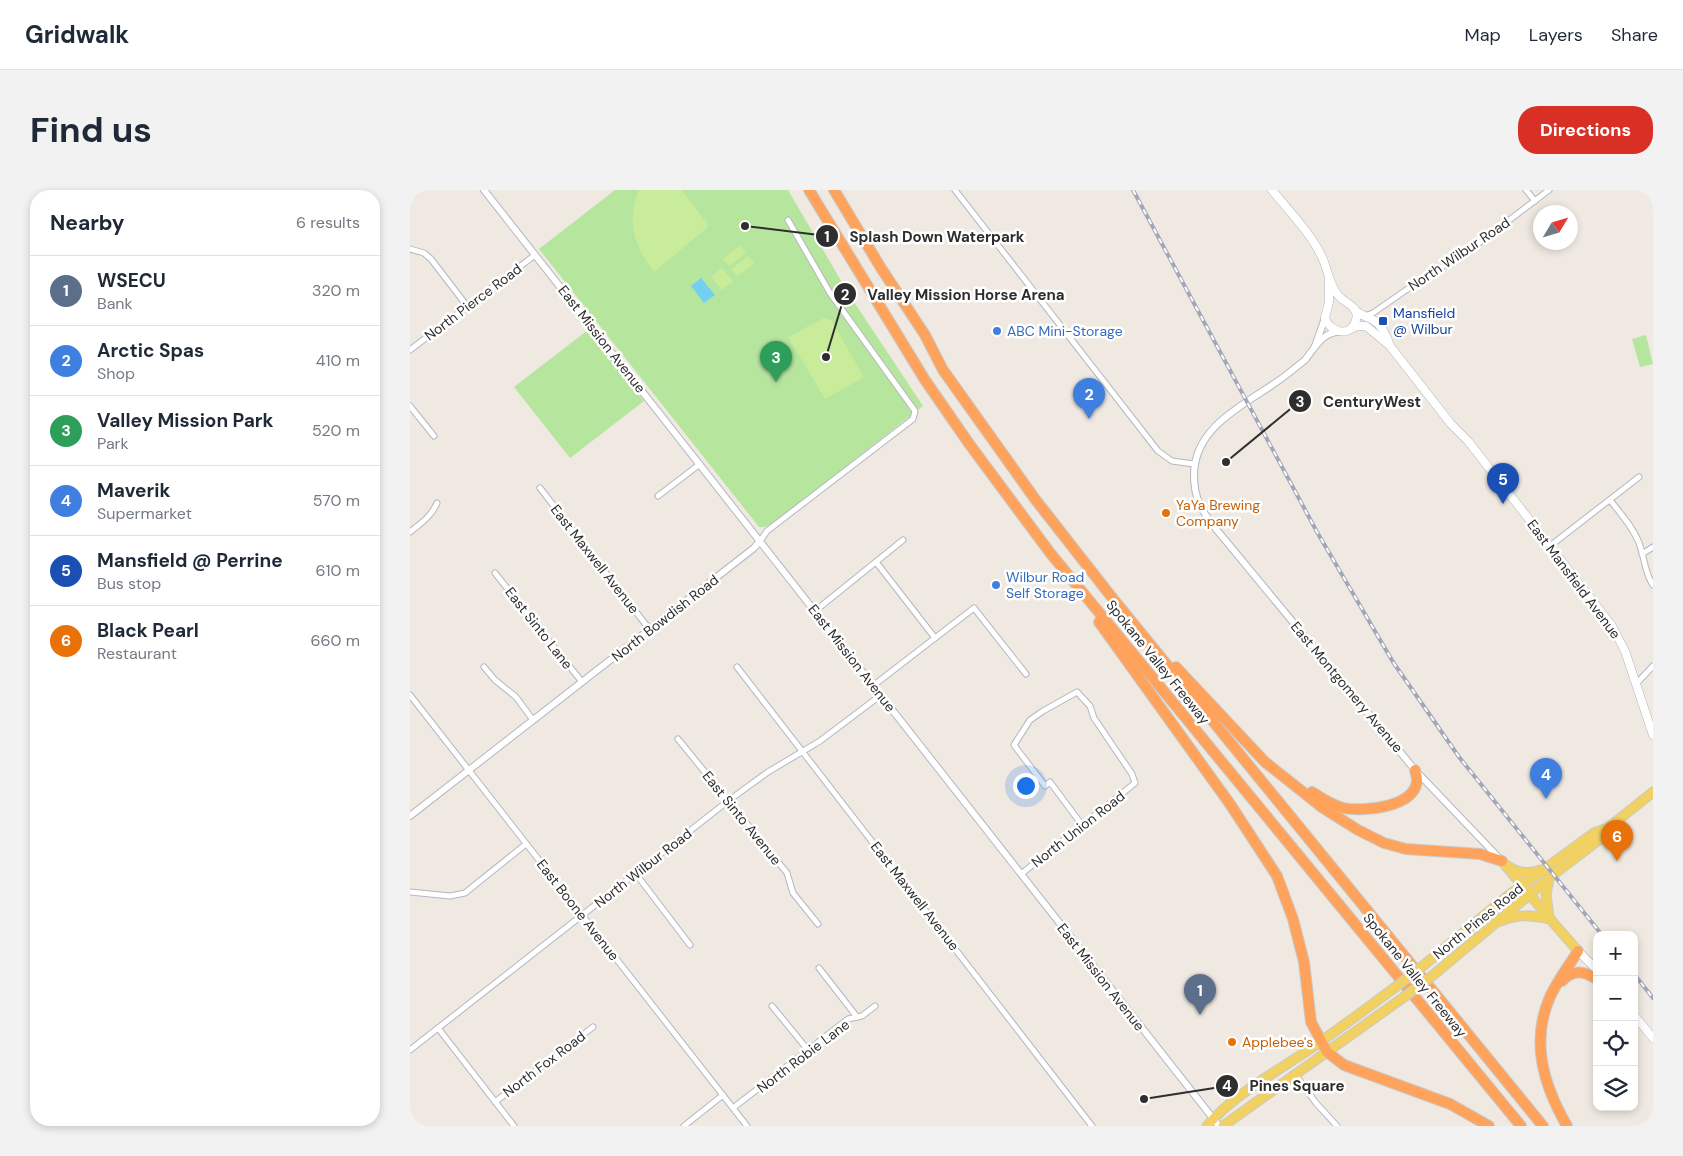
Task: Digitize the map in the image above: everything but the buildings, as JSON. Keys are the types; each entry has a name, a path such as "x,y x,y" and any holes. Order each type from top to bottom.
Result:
{"highway":[{"name":"Spokane Valley Freeway","path":"809,190 925,380 1051,554 1521,1126"},
{"name":"Spokane Valley Freeway","path":"834,190 925,335 943,370 1035,499 1114,600 1543,1126"},
{"path":"1051,554 1230,804 1277,876 1295,928 1304,962 1311,1022 1327,1052 1344,1065 1450,1104 1489,1126"},
{"path":"1114,600 1265,762 1323,808 1358,830 1384,843 1406,850 1480,854 1502,861"},
{"path":"1265,762 1331,803 1342,808 1355,809 1387,806 1408,796 1417,782 1415,770"},
{"path":"1567,1126 1546,1083 1540,1052 1544,1014 1550,996 1578,951"},
{"path":"1556,987 1567,975 1576,972 1584,972 1593,977"}],"main road":[{"path":"1272,190 1312,240 1322,256 1329,280 1337,295 1361,316 1374,321"},
{"path":"1329,280 1329,302 1325,318 1330,328 1339,332 1349,330 1355,322 1356,312 1354,308"},
{"path":"1327,308 1336,301 1346,301"},
{"name":"East Mansfield Avenue","path":"1374,321 1386,335 1390,346"},
{"name":"East Mansfield Avenue","path":"1349,330 1357,326 1366,326 1390,346 1451,424 1468,441 1550,546 1619,638 1653,735"},
{"name":"North Pines Road","path":"1223,1126 1432,976 1600,839 1608,828 1653,792"},
{"name":"North Pines Road","path":"1213,1124 1240,1096 1320,1042 1397,986 1521,886 1594,833 1608,828"},
{"path":"1502,861 1513,870 1522,873 1545,869"},
{"name":"East Montgomery Avenue","path":"1502,861 1521,886 1578,951"},
{"path":"1494,925 1511,917 1522,915 1550,920 1546,895 1550,878"},
{"path":"1578,951 1593,966"},
{"path":"1638,1020 1653,1038"}],"street":[{"name":"East Mission Avenue","path":"484,190 874,685 1213,1124"},
{"path":"955,190 1158,451 1172,461 1194,464 1200,445 1211,431 1246,401 1301,364 1314,347 1327,335 1339,332"},
{"path":"1526,190 1535,201"},
{"name":"North Wilbur Road","path":"1361,316 1369,315 1471,249 1549,190"},
{"name":"North Bowdish Road","path":"410,816 754,548 768,531 915,416 915,411 830,293 788,220"},
{"path":"410,249 424,253 431,259 467,306"},
{"name":"North Pierce Road","path":"410,350 535,255"},
{"path":"1374,321 1379,308"},
{"path":"1314,347 1325,318"},
{"path":"410,406 434,436"},
{"path":"658,496 700,464"},
{"name":"East Montgomery Avenue","path":"1194,464 1194,490 1203,512 1415,770 1502,861"},
{"path":"1550,546 1639,478"},
{"name":"East Maxwell Avenue","path":"540,488 650,630"},
{"path":"1610,500 1634,532 1640,545 1645,569 1653,584"},
{"path":"410,532 433,513 437,503"},
{"path":"815,611 904,540"},
{"path":"1642,554 1653,547"},
{"path":"876,562 935,638"},
{"name":"East Sinto Lane","path":"495,573 582,682"},
{"path":"874,685 974,608 1026,674"},
{"path":"1636,684 1653,666"},
{"path":"484,667 495,680 516,697 534,720"},
{"name":"East Maxwell Avenue","path":"737,667 1092,1126"},
{"name":"North Union Road","path":"1021,874 1135,783 1132,774 1094,718 1090,706 1078,692 1042,711 1030,720 1014,745 1045,786 1050,782 1082,825"},
{"name":"East Boone Avenue","path":"410,695 747,1126"},
{"name":"North Wilbur Road","path":"410,1050 728,801 768,772 820,741 881,695"},
{"name":"East Sinto Avenue","path":"678,739 787,873 794,893 818,924"},
{"path":"410,892 450,896 464,892 526,844"},
{"path":"636,874 690,945"},
{"path":"819,968 857,1017"},
{"path":"772,1006 808,1050"},
{"name":"North Robie Lane","path":"733,1108 848,1019 862,1016 875,1006"},
{"name":"North Fox Road","path":"495,1102 593,1027"},
{"path":"438,1028 514,1126"},
{"path":"1295,1074 1323,1112 1337,1126"},
{"path":"684,1126 722,1095"}],"green space":[{"path":"615,190 788,190 850,296 923,406 776,521 765,527 759,527 539,249"},
{"path":"639,190 681,190 708,224 708,227 654,272 641,252 634,233 633,213"},
{"path":"740,245 746,253 729,266 723,259"},
{"path":"748,256 754,263 737,277 731,269"},
{"path":"722,268 733,281 722,290 711,277"},
{"path":"824,318 831,320 864,377 825,399 788,337"},
{"path":"588,330 644,401 570,458 514,387"},
{"path":"1646,335 1653,364 1640,367 1632,339"}],"water":[{"path":"701,278 715,295 704,303 691,286"}],"railway":[{"path":"1133,190 1317,532 1393,662 1459,757 1599,931"},
{"path":"1636,976 1653,998"}],"place":[{"name":"Splash Down Waterpark","path":"745,226"},
{"name":"Mansfield @ Wilbur","path":"1383,321"},
{"name":"ABC Mini-Storage","path":"997,331"},
{"name":"Valley Mission Horse Arena","path":"826,357"},
{"name":"Valley Mission Park","path":"776,382"},
{"name":"Arctic Spas","path":"1089,419"},
{"name":"CenturyWest","path":"1226,462"},
{"name":"Mansfield @ Perrine","path":"1503,504"},
{"name":"YaYa Brewing Company","path":"1166,513"},
{"name":"Wilbur Road Self Storage","path":"996,585"},
{"name":"Maverik","path":"1546,799"},
{"name":"Black Pearl","path":"1617,861"},
{"name":"WSECU","path":"1200,1015"},
{"name":"Applebee's","path":"1232,1042"},
{"name":"Pines Square","path":"1144,1099"}]}
